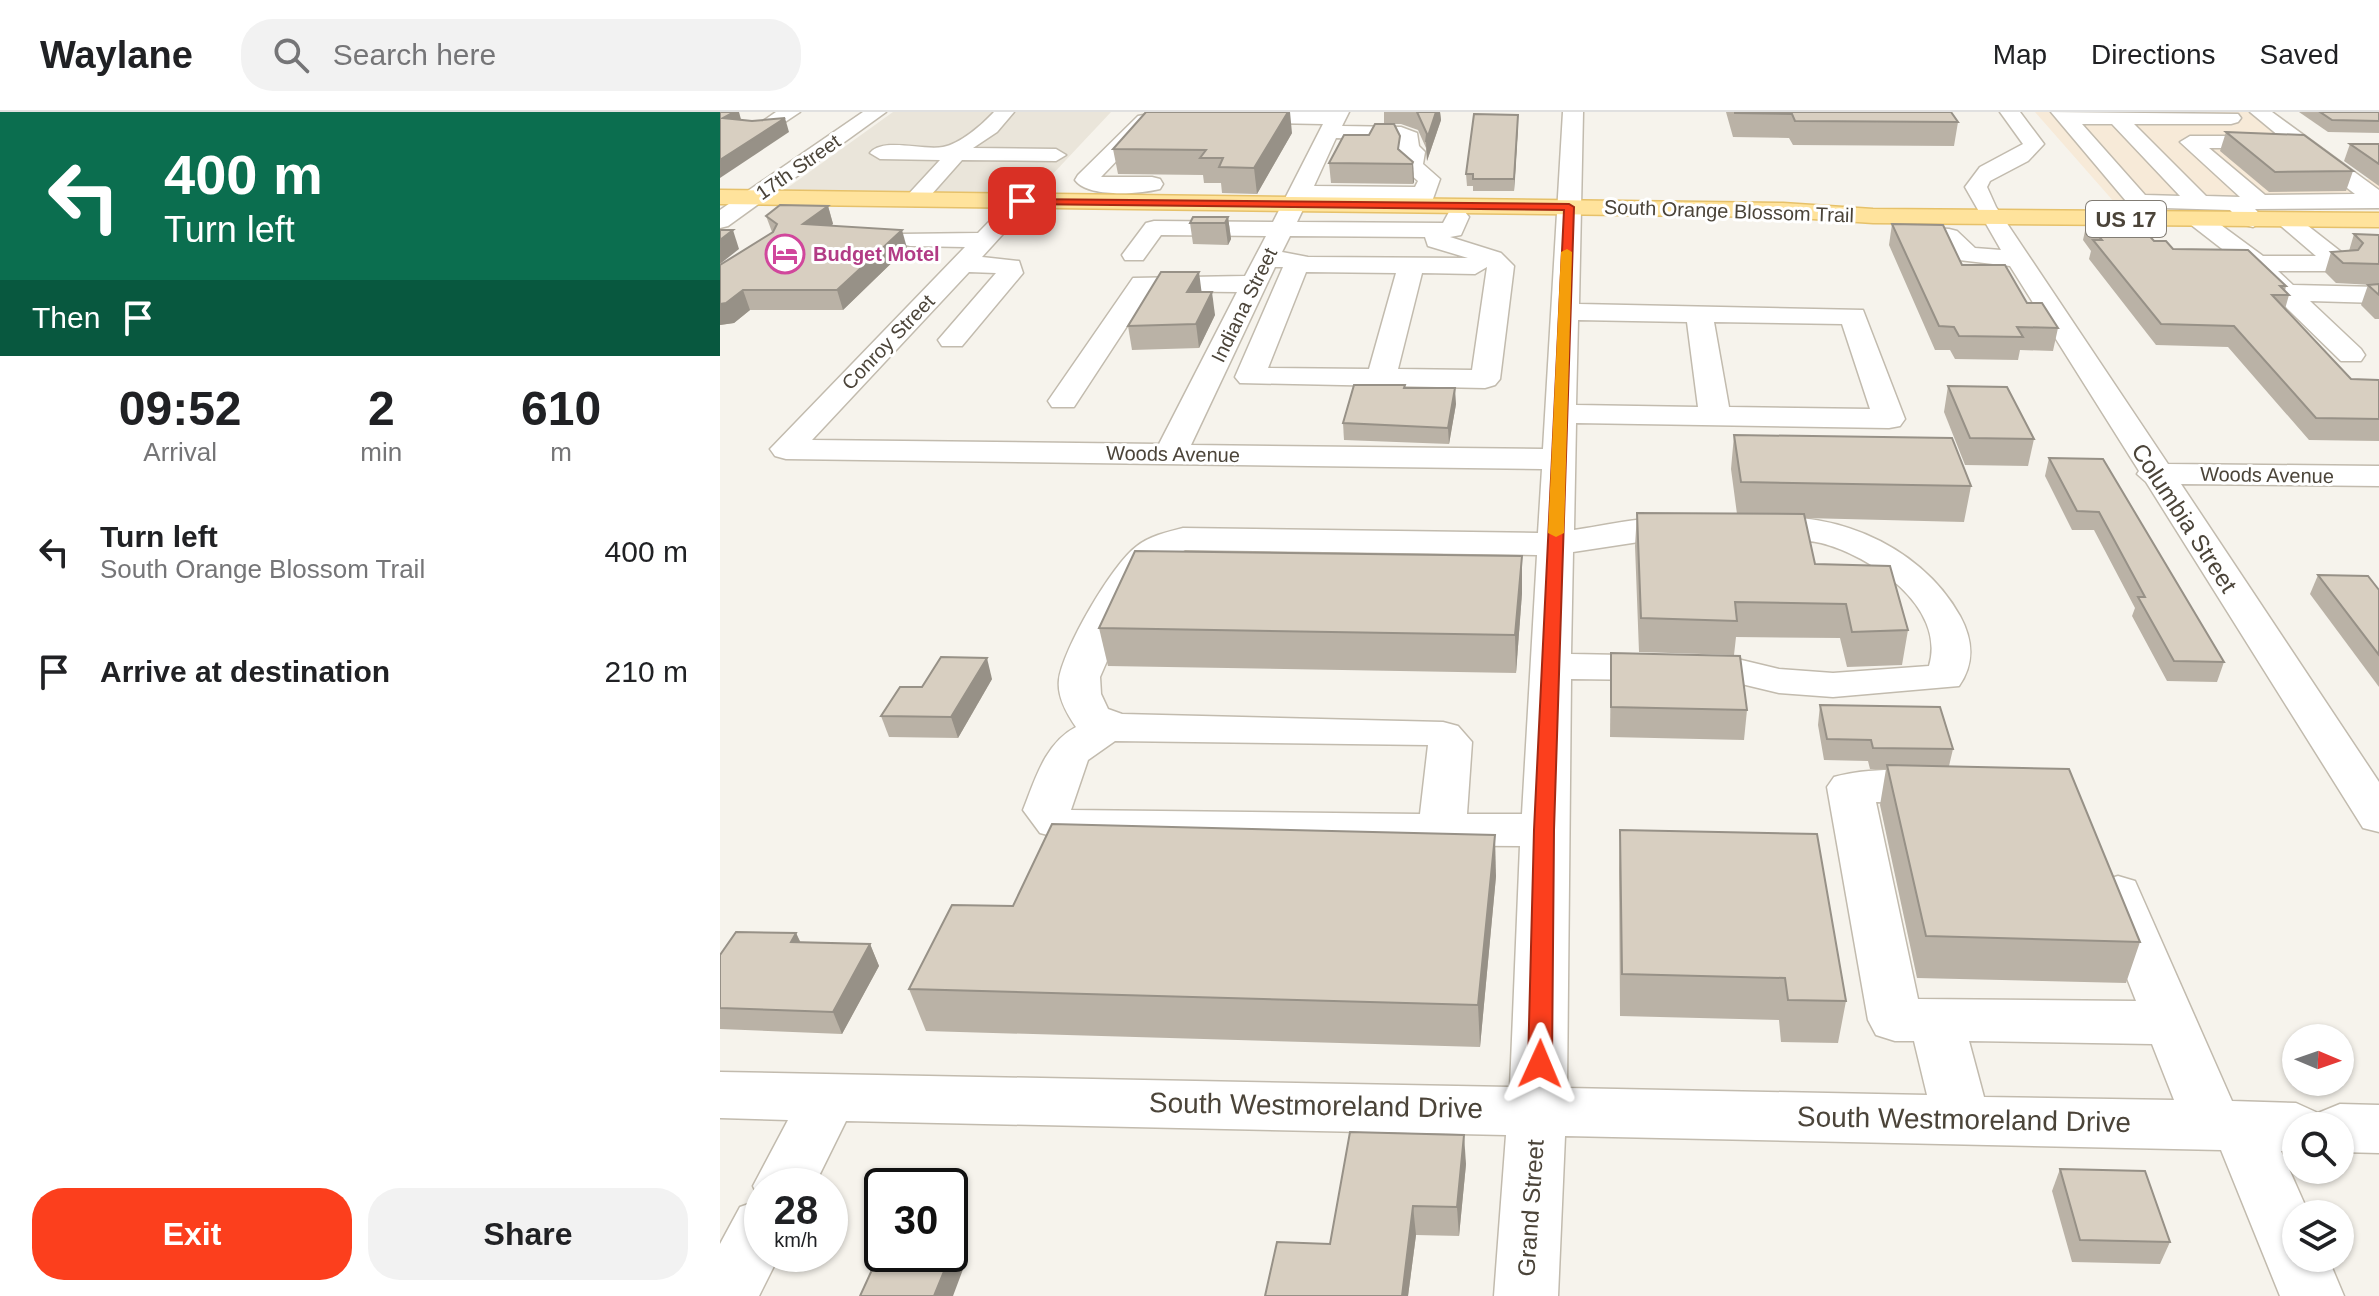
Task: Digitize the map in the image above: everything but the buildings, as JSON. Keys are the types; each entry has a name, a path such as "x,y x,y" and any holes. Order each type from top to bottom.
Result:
{"main road":[{"name":"South Orange Blossom Trail","path":"731,206 915,199 1017,206 1290,210 1448,223 1568,212"},
{"name":"South Orange Blossom Trail","path":"1290,210 1423,200 1568,212 1782,221 1873,216 1992,218 2249,208 2286,220 2315,220 2379,201"},
{"name":"South Orange Blossom Trail","path":"731,206 778,216 1017,206"}],"street":[{"path":"763,128 790,112"},
{"name":"17th Street","path":"731,206 876,112"},
{"path":"947,155 990,128 1004,112"},
{"name":"Grand Street","path":"1526,1296 1538,1109 1544,830 1573,112"},
{"name":"Columbia Street","path":"2010,112 2034,144 2029,152 1986,170 1979,179 1976,187 1992,218 2154,474 2379,817"},
{"path":"1152,184 1090,184 1086,180 1145,120 1156,115 1184,118"},
{"path":"2063,115 2148,123 2249,118 2282,129 2379,201"},
{"path":"2063,115 2146,210"},
{"path":"1213,118 1331,127 1405,140 1415,152 1412,166 1415,171 1429,179 1423,200"},
{"path":"2117,118 2199,211 2351,355"},
{"path":"2148,123 2169,142 2307,147 2345,152"},
{"name":"Indiana Street","path":"1170,455 1331,127"},
{"path":"880,153 947,155 1064,148 967,141"},
{"path":"2150,152 2194,145"},
{"path":"2194,145 2249,208 2379,201"},
{"path":"915,199 953,158 947,155"},
{"name":"Conroy Street","path":"786,449 1017,206"},
{"path":"1134,255 1154,228 1290,210"},
{"path":"2202,252 2340,263 2286,220"},
{"path":"2315,220 2354,249"},
{"path":"1448,223 1437,241 1492,258 1501,266"},
{"path":"1919,234 1949,236 1968,255 2018,259"},
{"path":"910,239 985,240"},
{"path":"1063,401 1142,283 1260,271 1298,260 1250,377 1485,379 1501,266"},
{"path":"952,340 1010,273 1010,266 962,264"},
{"path":"1296,264 1501,266"},
{"path":"1381,378 1411,265"},
{"path":"2287,293 2379,295"},
{"path":"1561,414 1889,419 1853,316 1564,312"},
{"path":"1699,314 1715,416"},
{"name":"Woods Avenue","path":"786,449 1559,459"},
{"name":"Woods Avenue","path":"2154,474 2379,476"},
{"path":"1442,829 1450,742 1443,735 1427,732 1118,727 1091,718 1080,695 1080,676 1127,573 1149,551 1183,539 1555,544 1652,529 1825,533 1874,551 1911,579 1940,609 1953,650 1945,677 1833,685 1779,681 1729,669 1550,666"},
{"path":"1118,727 1080,739 1069,753 1046,810 1056,822 1079,827 1544,830"},
{"path":"1985,789 1850,787 1895,1020 2171,1023"},
{"path":"2100,848 2171,1023 2250,1126 2282,1218"},
{"path":"1936,1020 1961,1119"},
{"name":"South Westmoreland Drive","path":"720,1095 1538,1109 2250,1126"},
{"path":"793,1168 830,1097"},
{"path":"2354,1128 2379,1129"},
{"path":"726,1296 744,1262"},
{"path":"2302,1272 2312,1296"}],"shaded area":[{"path":"893,112 1111,112 1034,194 783,191"},
{"path":"2035,112 2252,112 2339,179 2379,179 2379,210 2126,206 2115,203"}],"slow traffic":[{"path":"1556,533 1567,252"}],"place":[{"name":"Budget Motel","path":"785,254"}],"route":[{"path":"1022,201 1569,207 1544,830 1540,1064"}]}
